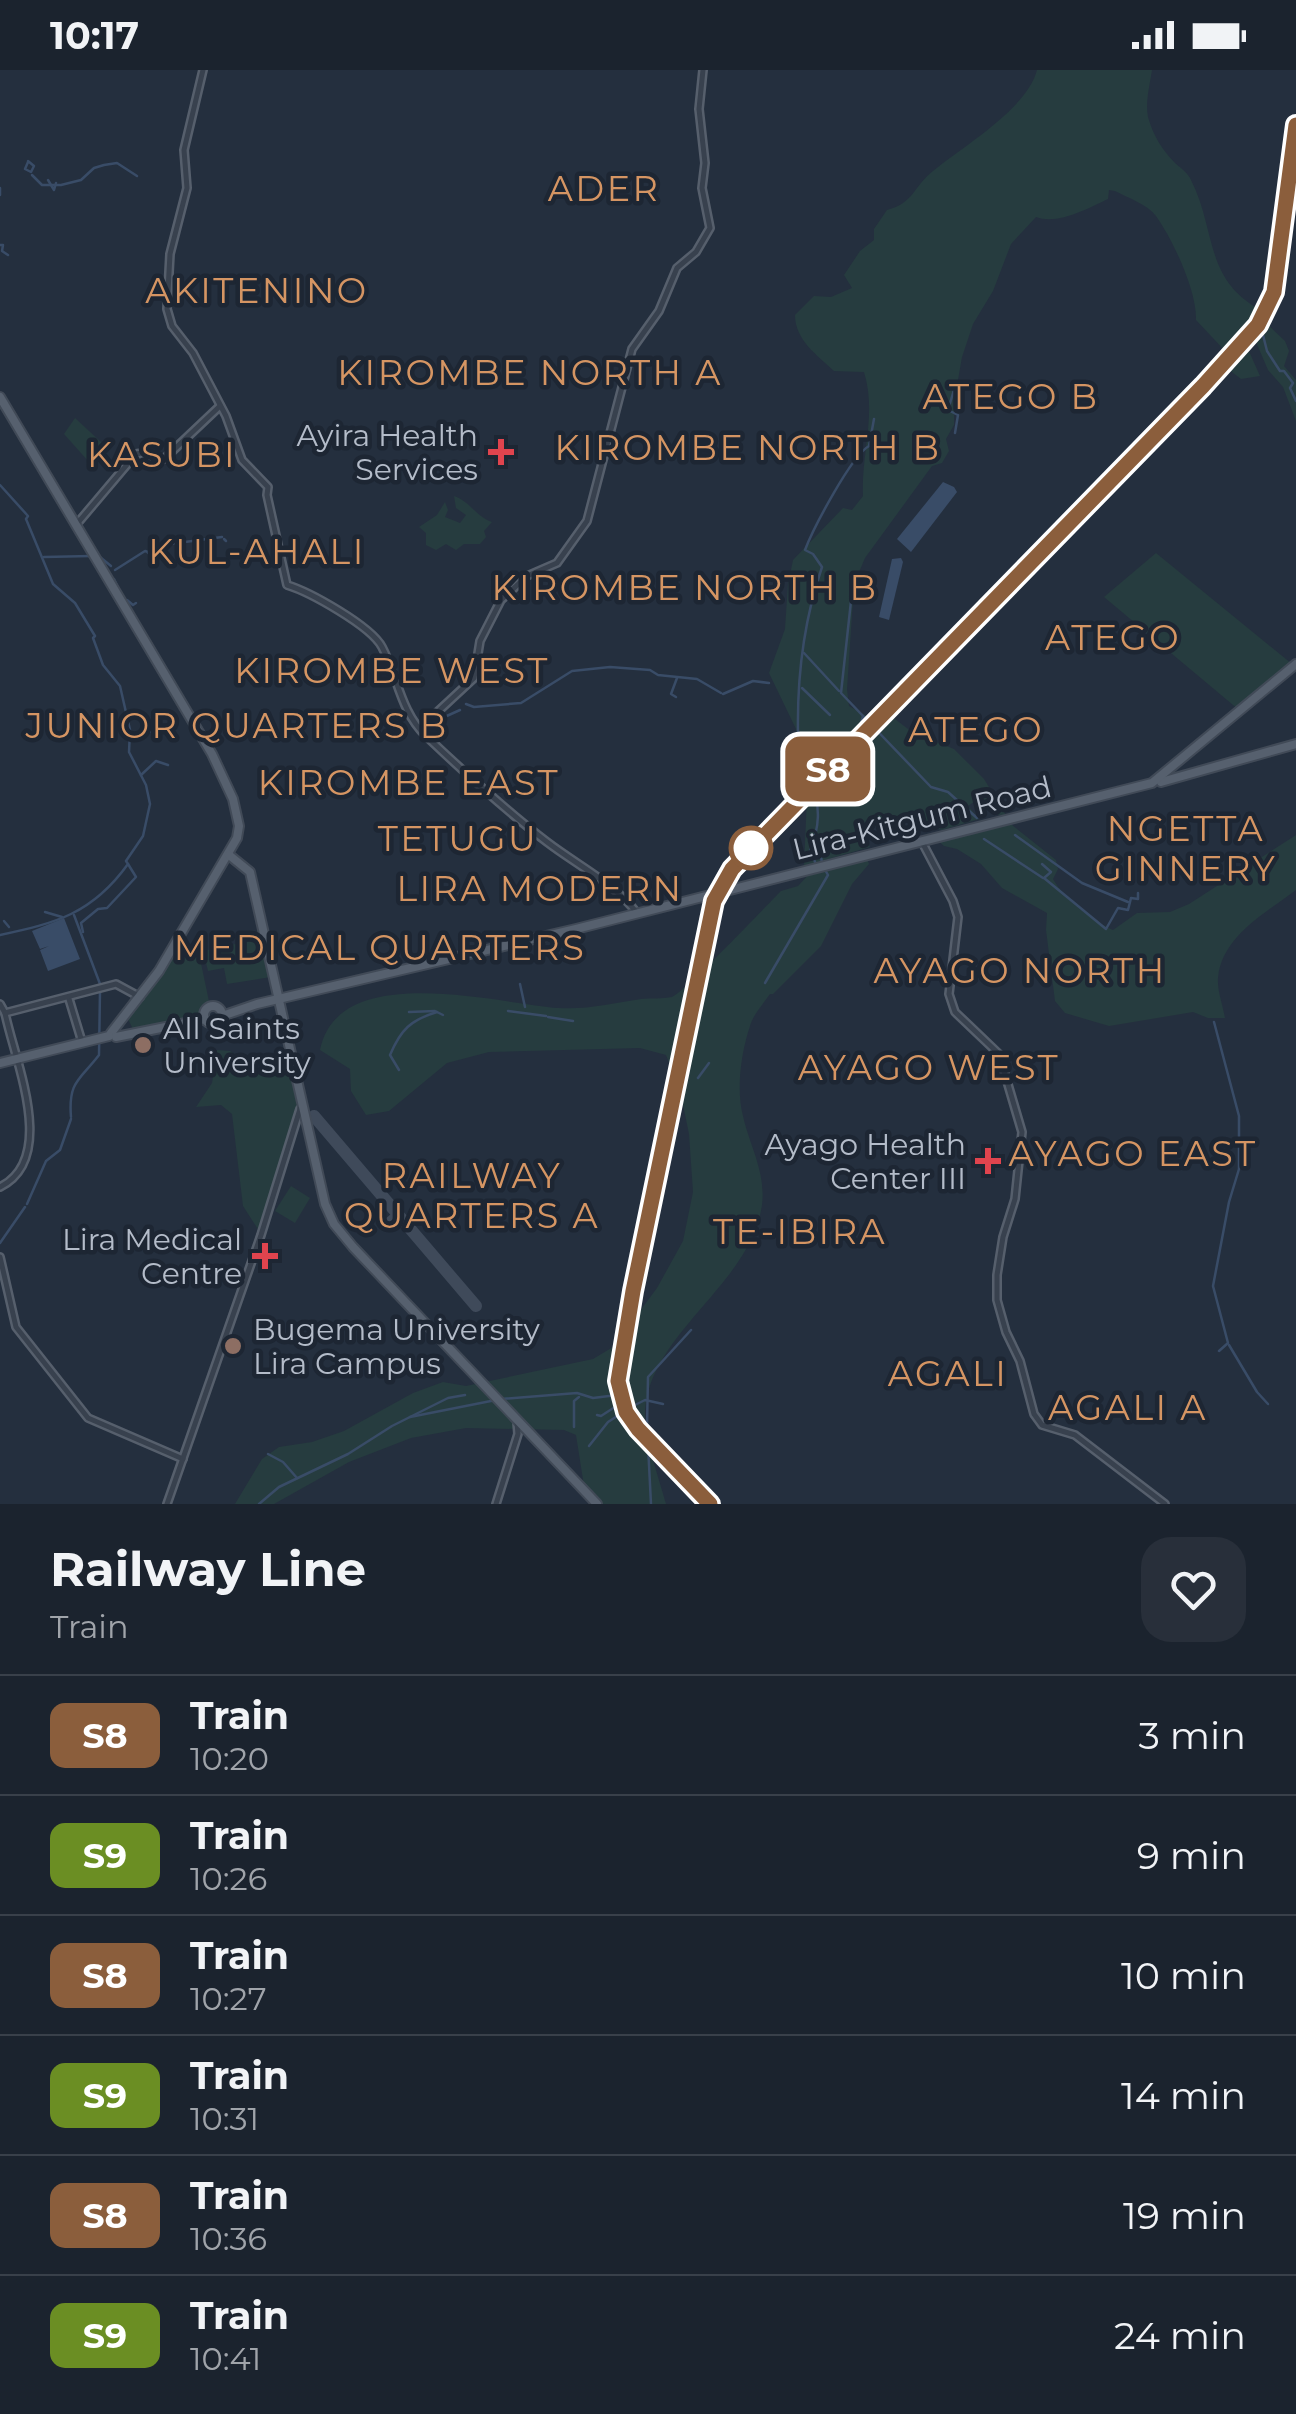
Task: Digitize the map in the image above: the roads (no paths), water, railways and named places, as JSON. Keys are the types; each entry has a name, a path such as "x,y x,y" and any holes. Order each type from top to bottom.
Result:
{"main road":[{"path":"0,397 223,774 239,826 228,855 190,912 159,971 113,1034"},
{"name":"Lira-Kitgum Road","path":"224,1012 1152,784 1296,664"},
{"path":"1152,784 1296,744"},
{"path":"228,855 250,872 326,1204 339,1231 516,1419 522,1431 597,1504"},
{"path":"0,1063 200,1017 216,1024 224,1012 209,1006 200,1017"}],"street":[{"path":"202,70 184,150 188,188 170,256 167,304 172,326 193,352 234,432 242,460 268,487 287,585 302,590 372,633 382,647 404,704 424,733 542,838 637,913"},
{"path":"424,733 432,717 474,678 480,641 500,600 526,576 556,563 589,518 632,349 659,311 677,268 709,232 702,190 705,162 699,109 703,70"},
{"path":"76,524 136,454 162,460 220,406"},
{"path":"920,840 944,881 958,917 951,1006 1000,1054 1022,1132 1015,1196 1003,1237 996,1290 998,1310 1020,1361 1034,1414 1042,1425 1067,1431 1084,1441 1165,1504"},
{"path":"5,1013 116,984 140,997"},
{"path":"69,998 83,1044"},
{"path":"0,1004 17,1058 31,1143 20,1172 0,1187"},
{"path":"167,1504 303,1107"},
{"path":"0,1258 16,1327 88,1418 183,1459"},
{"path":"496,1504 522,1431"}],"water":[{"path":"943,482 957,492 911,552 897,539"},
{"path":"901,558 889,620 879,617 892,559"},
{"path":"64,918 80,959 48,971 40,950 49,946 40,949 32,931"}],"waterway":[{"path":"28,161 34,166 31,172 25,169 28,162"},
{"path":"32,175 42,185 61,185 81,180 94,168 117,163 137,176"},
{"path":"48,180 54,190 56,183"},
{"path":"0,188 0,195"},
{"path":"0,245 8,255"},
{"path":"1263,335 1267,351 1293,383 1290,388 1296,401"},
{"path":"955,433 958,415 948,410 956,383"},
{"path":"801,762 800,670 822,567 805,550 843,478 869,446 874,419"},
{"path":"0,485 28,516 53,584 75,603 95,636 103,665 120,686 130,730 129,752 146,785 150,804 143,836 126,861 128,864 101,894 72,914 0,935"},
{"path":"170,544 222,537"},
{"path":"115,570 145,551 170,559"},
{"path":"148,553 158,558 162,555"},
{"path":"44,557 91,556"},
{"path":"100,557 111,566"},
{"path":"114,579 122,596"},
{"path":"852,592 841,693 931,787 948,792 977,818"},
{"path":"127,600 136,603"},
{"path":"804,653 839,691"},
{"path":"466,704 474,707 521,703 572,671 610,667 697,679 721,693"},
{"path":"676,697 671,694 677,678"},
{"path":"723,694 753,681 769,683"},
{"path":"802,688 830,715"},
{"path":"429,724 460,710"},
{"path":"816,864 810,851 818,809 810,783 858,733 863,716"},
{"path":"131,738 157,729"},
{"path":"141,775 156,761 168,765"},
{"path":"1015,835 1082,883 1128,902"},
{"path":"818,836 822,863"},
{"path":"984,839 1043,878"},
{"path":"83,932 81,923 98,909 107,908 136,877 128,864"},
{"path":"1042,864 1051,872 1044,878 1106,929 1118,908 1128,910 1131,898 1138,899 1138,893"},
{"path":"765,983 828,875 824,868"},
{"path":"45,912 62,917"},
{"path":"74,915 100,984"},
{"path":"4,921 9,927"},
{"path":"520,984 525,1007"},
{"path":"71,1117 74,1088 99,1055 100,991"},
{"path":"409,1012 435,1011 443,1015"},
{"path":"508,1011 546,1016"},
{"path":"399,1070 390,1055 398,1038 414,1022 437,1012"},
{"path":"548,1017 573,1021"},
{"path":"1214,1022 1239,1116 1239,1169 1213,1286 1228,1343 1219,1351"},
{"path":"698,1078 709,1063"},
{"path":"27,1204 46,1161 60,1150 71,1119"},
{"path":"0,1243 25,1207"},
{"path":"651,1504 648,1377 691,1330"},
{"path":"1229,1345 1268,1404"},
{"path":"410,1417 501,1399 577,1393 593,1398 617,1395 623,1411 645,1400 663,1404"},
{"path":"259,1504 279,1487 348,1454 392,1426 448,1398 465,1395"},
{"path":"574,1427 574,1401 579,1397"},
{"path":"597,1415 618,1405"},
{"path":"589,1446 608,1422 622,1413"},
{"path":"268,1454 283,1462 297,1478"}],"railway":[{"path":"726,877 1258,325 1274,292 1296,126"},
{"path":"710,1504 636,1428 621,1400 619,1380 625,1323 659,1174 710,911 726,877 732,874"}],"train":[{"name":"S8","path":"710,1504 638,1429 626,1412 618,1381 710,910 732,869 1258,325 1277,283 1296,125"}],"place":[{"name":"Ayira Health Services","path":"501,452"},
{"name":"All Saints University","path":"143,1045"},
{"name":"Ayago Health Center III","path":"988,1161"},
{"name":"Lira Medical Centre","path":"265,1256"},
{"name":"Bugema University Lira Campus","path":"233,1346"}],"district":[{"name":"ADER","path":"604,188"},
{"name":"AKITENINO","path":"257,290"},
{"name":"KIROMBE NORTH A","path":"530,372"},
{"name":"ATEGO B","path":"1011,396"},
{"name":"KIROMBE NORTH B","path":"748,447"},
{"name":"KASUBI","path":"162,454"},
{"name":"KUL-AHALI","path":"257,551"},
{"name":"KIROMBE NORTH B","path":"685,587"},
{"name":"ATEGO","path":"1113,637"},
{"name":"KIROMBE WEST","path":"392,670"},
{"name":"JUNIOR QUARTERS B","path":"237,725"},
{"name":"ATEGO","path":"976,729"},
{"name":"KIROMBE EAST","path":"409,782"},
{"name":"TETUGU","path":"458,838"},
{"name":"NGETTA GINNERY","path":"1186,848"},
{"name":"LIRA MODERN","path":"540,888"},
{"name":"MEDICAL QUARTERS","path":"380,947"},
{"name":"AYAGO NORTH","path":"1020,970"},
{"name":"AYAGO WEST","path":"929,1067"},
{"name":"AYAGO EAST","path":"1133,1153"},
{"name":"RAILWAY QUARTERS A","path":"472,1195"},
{"name":"TE-IBIRA","path":"800,1231"},
{"name":"AGALI","path":"948,1373"},
{"name":"AGALI A","path":"1128,1407"}]}
